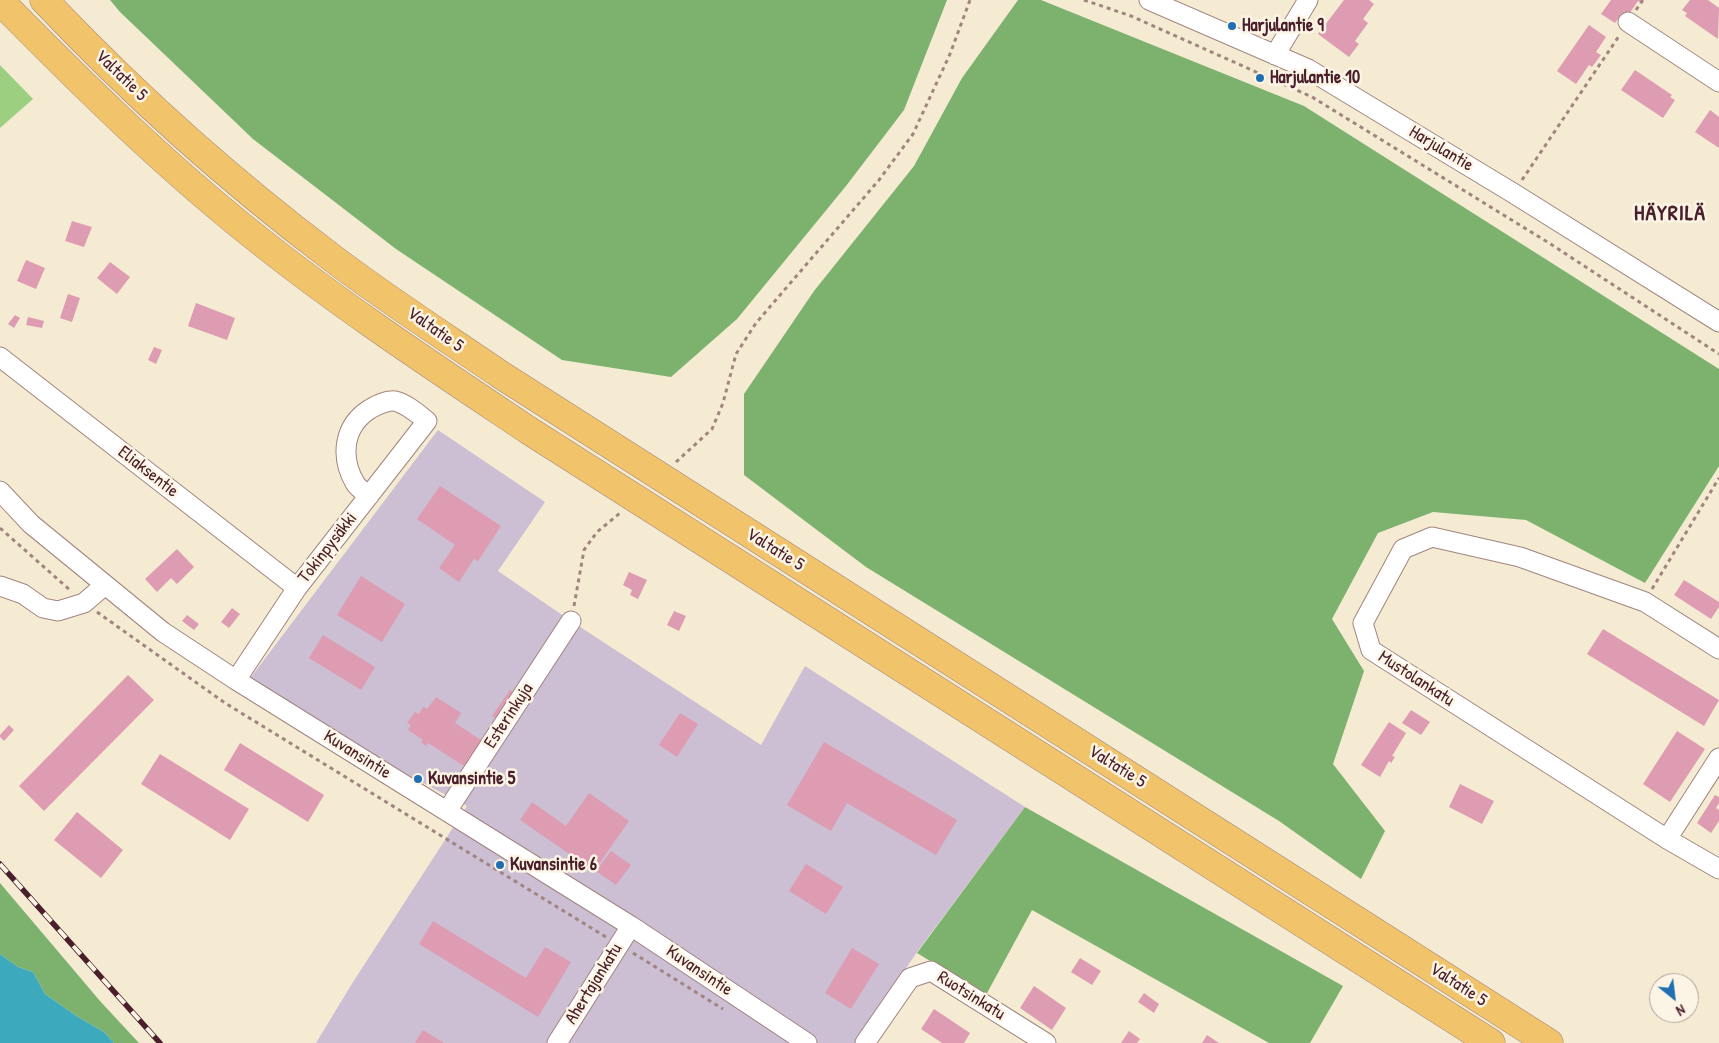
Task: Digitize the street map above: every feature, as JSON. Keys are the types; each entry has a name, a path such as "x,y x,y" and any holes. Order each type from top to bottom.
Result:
{"highway":[{"name":"Valtatie 5","path":"44,0 129,85 257,198 309,240 372,286 501,375 1549,1043"},
{"path":"58,0 129,85"},
{"name":"Valtatie 5","path":"0,1 95,95 172,166 250,233 314,282 423,360 536,435 1491,1043"},
{"path":"0,14 95,95"}],"street":[{"name":"Harjulantie","path":"1150,0 1308,69 1513,193 1719,322"},
{"path":"1275,55 1308,0"},
{"path":"1628,22 1719,82"},
{"name":"Eliaksentie","path":"0,357 297,588"},
{"name":"Tokinpysäkki","path":"236,680 297,588 369,496 427,421 411,408 394,401 380,403 363,414 350,429 345,444 347,464 356,484 369,496"},
{"name":"Kuvansintie","path":"0,491 31,524 163,632 236,680 631,926 807,1043"},
{"name":"Mustolankatu","path":"1719,649 1644,602 1520,558 1432,537 1403,549 1363,623 1371,650 1667,840 1719,869"},
{"path":"0,586 23,594 43,608 58,611 84,603 105,585"},
{"name":"Esterinkuja","path":"447,811 571,621"},
{"path":"1667,840 1719,758"},
{"name":"Ahertajankatu","path":"557,1043 631,926"},
{"name":"Ruotsinkatu","path":"865,1043 910,978 931,971 1046,1043"}],"path":[{"path":"670,468 712,429 723,403 736,354 756,323 879,180 913,134 950,54 970,0"},
{"path":"1084,0 1131,16 1312,97 1549,243 1719,354"},
{"path":"1501,214 1513,193 1643,0"},
{"path":"1644,602 1719,478"},
{"path":"571,621 584,550 597,532 626,507"},
{"path":"0,528 84,603 225,703 726,1012"}],"shaded area":[{"path":"438,430 545,502 498,571 761,745 805,666 1025,807 917,952 855,1043 316,1043 353,982 467,806 366,753 248,681"}],"green space":[{"path":"110,0 947,0 904,110 846,186 737,319 671,377 562,360 396,249 253,139 120,12"},
{"path":"1018,0 1041,0 1304,106 1719,369 1719,466 1645,583 1526,520 1433,512 1378,533 1332,619 1364,671 1333,764 1385,831 1361,879 1279,821 866,567 744,475 744,394 814,291 914,166 962,78"},
{"path":"0,65 33,99 0,128"},
{"path":"1025,807 1343,986 1310,1043 1269,1043 1032,910 986,995 917,953"},
{"path":"0,883 100,1001 139,1043 114,1043 104,1032 45,994 33,972 18,967 0,954"}],"water":[{"path":"0,954 18,967 33,972 45,994 104,1032 114,1043 0,1043"}],"building":[{"path":"1344,0 1369,0 1374,4 1363,19 1368,23 1355,41 1359,44 1349,57 1318,34"},
{"path":"1611,0 1643,0 1641,3 1638,1 1627,17 1622,13 1615,23 1601,14"},
{"path":"1690,0 1708,0 1719,8 1718,39 1685,16 1687,13 1682,10"},
{"path":"1589,25 1606,37 1596,52 1601,55 1592,67 1589,65 1576,84 1557,71"},
{"path":"1635,70 1672,95 1670,97 1675,100 1663,118 1621,90"},
{"path":"1710,110 1719,117 1719,148 1695,132"},
{"path":"72,221 92,227 84,247 65,241"},
{"path":"26,260 45,268 36,289 17,281"},
{"path":"110,262 130,277 117,294 97,278"},
{"path":"68,294 80,298 72,322 60,318"},
{"path":"196,303 235,318 227,340 188,326"},
{"path":"15,315 20,318 14,328 8,324"},
{"path":"28,317 44,321 42,328 26,325"},
{"path":"154,347 162,350 156,364 148,360"},
{"path":"440,486 501,526 478,561 474,559 459,582 439,568 455,545 417,519"},
{"path":"177,549 194,567 177,584 171,578 157,592 145,579"},
{"path":"629,572 647,580 638,599 630,595 632,590 623,585"},
{"path":"361,576 405,604 382,642 337,615"},
{"path":"1684,580 1719,602 1719,607 1711,619 1674,595"},
{"path":"232,608 240,614 229,628 221,622"},
{"path":"674,611 686,616 679,631 667,625"},
{"path":"187,615 199,624 194,630 182,621"},
{"path":"1603,629 1719,700 1704,726 1587,654"},
{"path":"323,635 375,667 361,690 309,658"},
{"path":"128,675 154,700 44,811 19,786"},
{"path":"510,690 522,697 504,724 492,716"},
{"path":"436,697 461,713 455,723 484,742 467,768 428,743 426,746 421,742 423,740 408,730 411,725 407,723 415,712 419,714 423,707 427,709"},
{"path":"1411,710 1430,722 1421,735 1402,723"},
{"path":"680,713 698,724 677,757 659,745"},
{"path":"1389,722 1406,733 1392,756 1395,757 1391,763 1389,761 1380,777 1361,765"},
{"path":"9,725 14,730 4,741 0,735"},
{"path":"1677,731 1705,749 1670,802 1643,784"},
{"path":"824,742 957,820 936,855 847,803 831,831 787,805"},
{"path":"240,743 324,795 308,822 224,770"},
{"path":"160,754 249,809 230,840 141,784"},
{"path":"1460,784 1494,801 1482,824 1449,807"},
{"path":"589,793 629,821 594,871 520,820 532,802 566,826"},
{"path":"1715,795 1719,797 1719,803 1716,808 1719,810 1719,821 1711,833 1697,823"},
{"path":"77,812 123,850 101,878 54,840"},
{"path":"611,851 631,865 616,885 596,871"},
{"path":"806,864 843,887 826,914 789,891"},
{"path":"433,921 526,978 545,947 571,962 538,1017 419,944"},
{"path":"852,948 879,964 851,1009 825,993"},
{"path":"1080,958 1101,971 1092,985 1071,972"},
{"path":"1034,986 1066,1008 1052,1030 1020,1008"},
{"path":"1144,993 1159,1004 1154,1013 1138,1002"},
{"path":"934,1009 970,1033 964,1043 942,1043 921,1029"},
{"path":"423,1030 444,1043 415,1043"},
{"path":"1129,1031 1140,1039 1137,1043 1121,1043"},
{"path":"1207,1035 1219,1043 1202,1043"}],"railway":[{"path":"0,864 160,1043"}],"place":[{"name":"Harjulantie 9","path":"1232,26"},
{"name":"Harjulantie 10","path":"1260,78"},
{"name":"Kuvansintie 5","path":"418,779"},
{"name":"Kuvansintie 6","path":"500,865"}],"district":[{"name":"HÄYRILÄ","path":"1670,214"}]}
